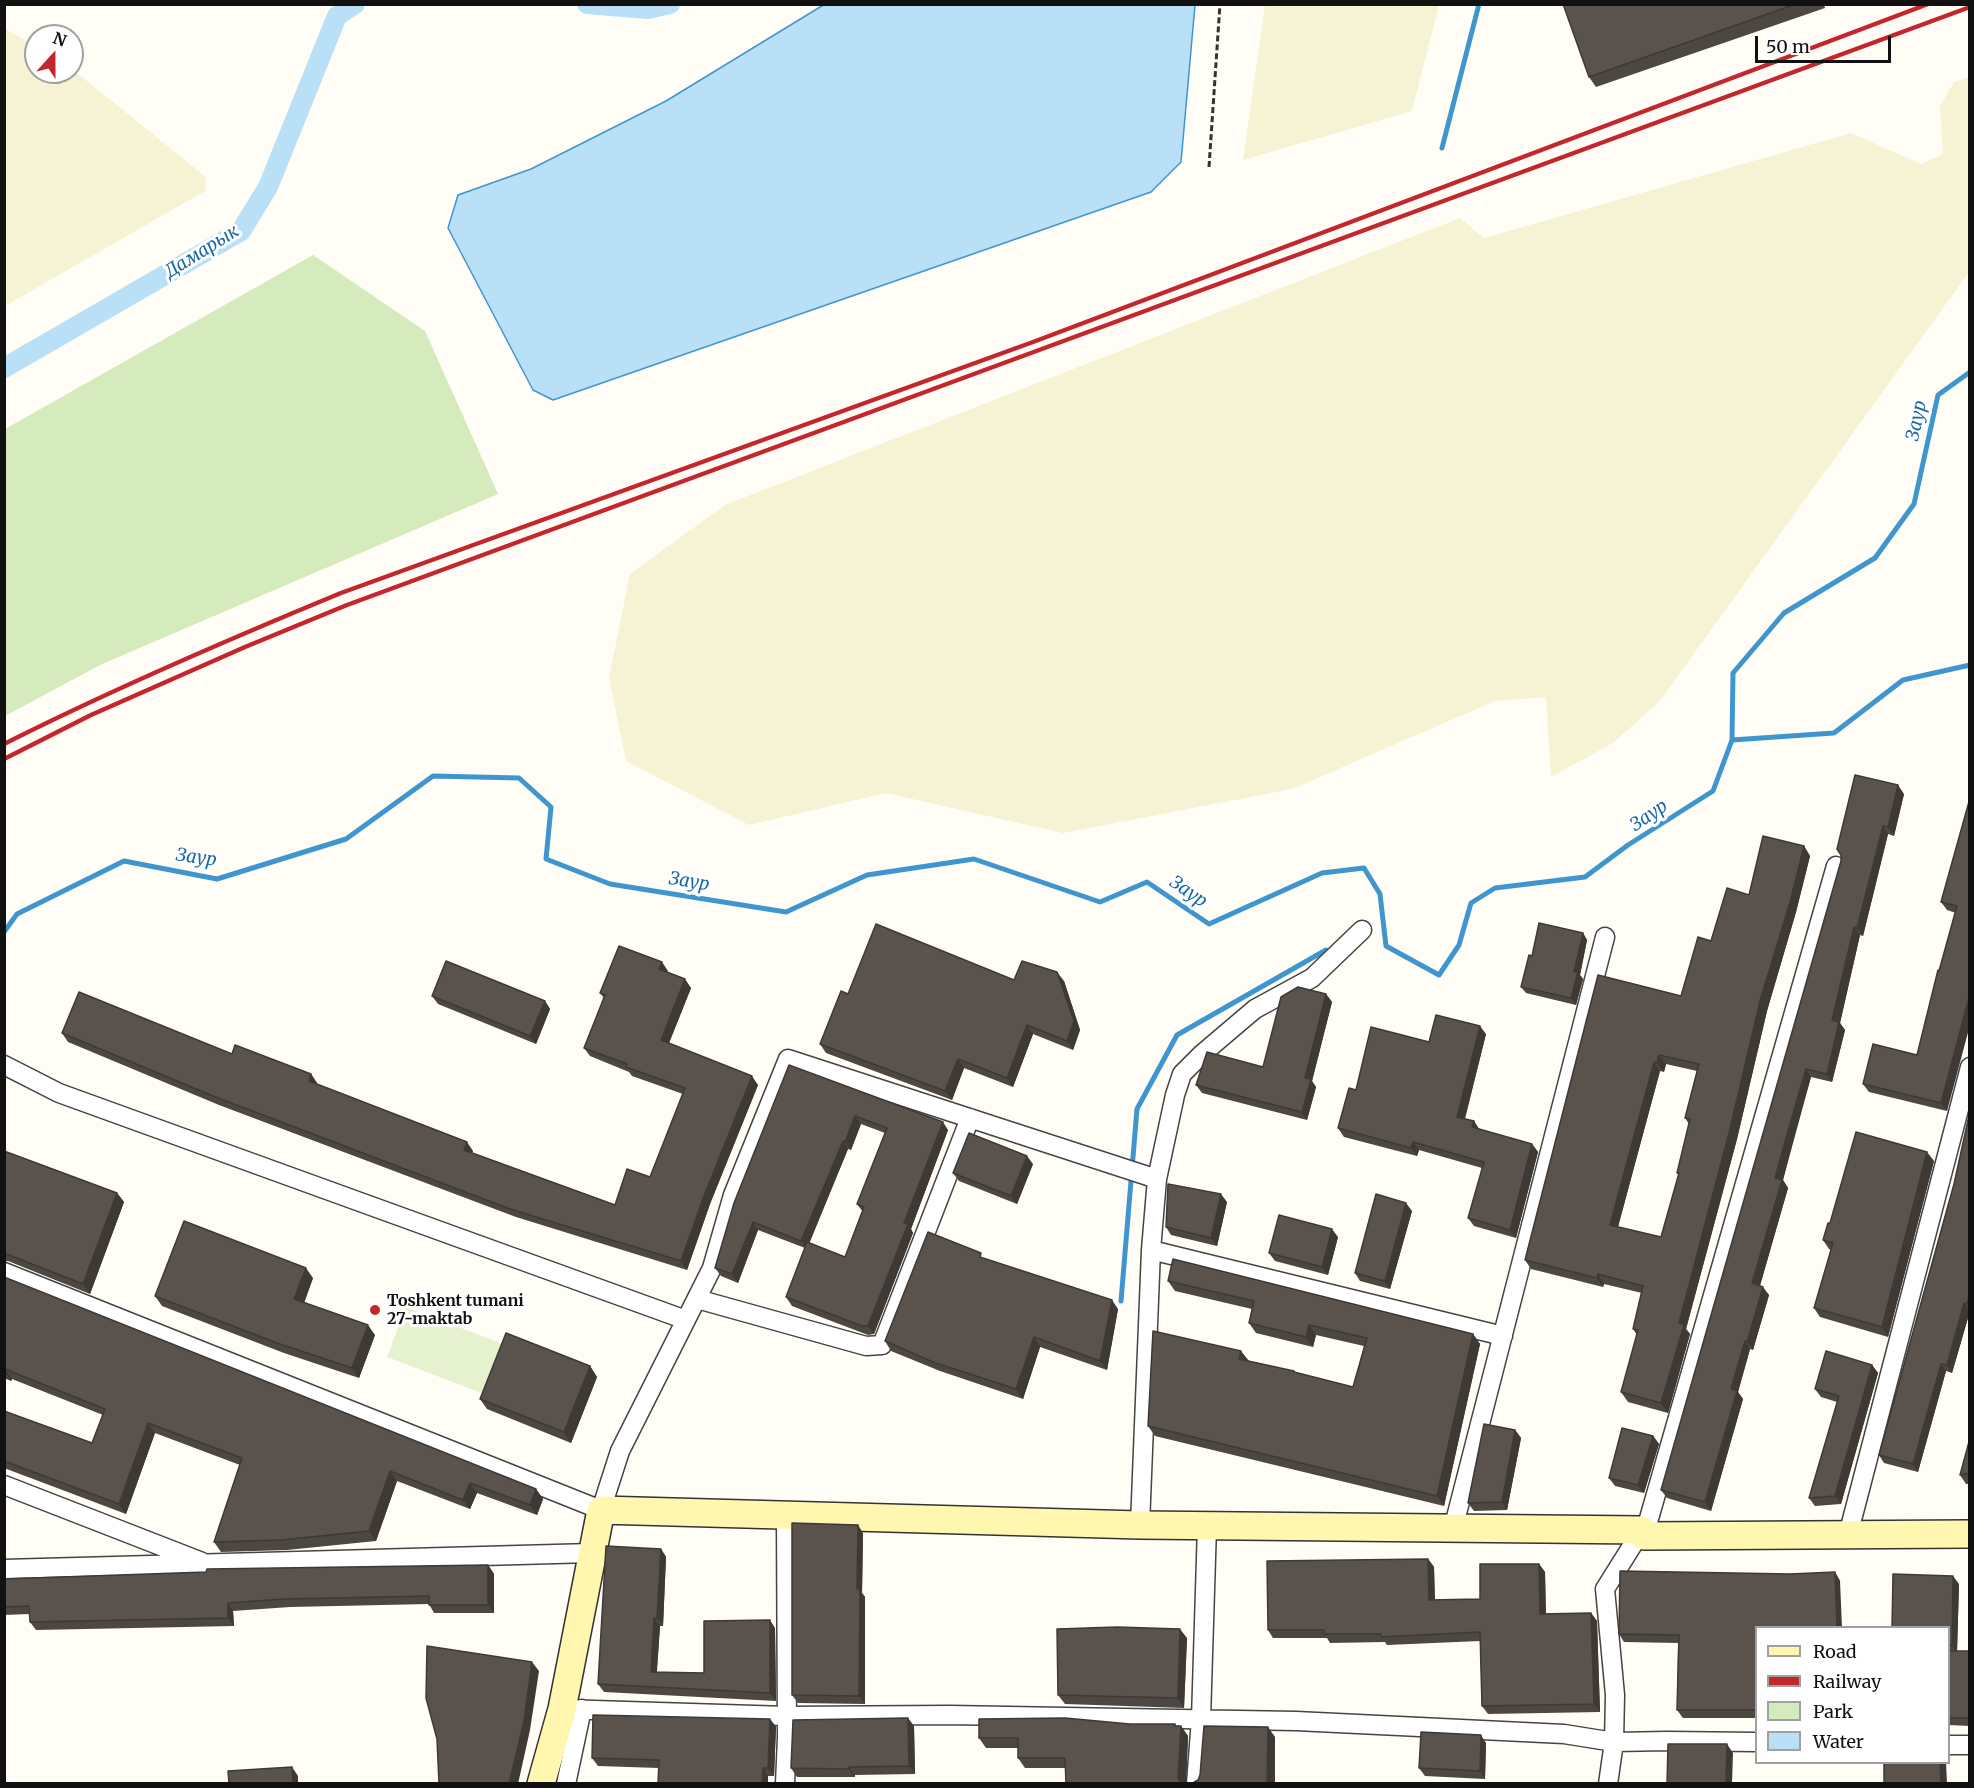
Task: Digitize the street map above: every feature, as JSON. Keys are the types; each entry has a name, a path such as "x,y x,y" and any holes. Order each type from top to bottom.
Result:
{"street":[{"path":"1608,1784 1614,1742 1615,1695 1605,1590 1643,1533 1836,866"},
{"path":"1140,1525 1151,1250 1157,1179 1174,1095 1182,1074 1202,1054 1255,1009 1312,978 1362,930"},
{"path":"1454,1529 1605,937"},
{"path":"566,1784 572,1709 592,1553 600,1510 620,1452 712,1268 733,1195 788,1059 1157,1179"},
{"path":"4,1065 59,1093 686,1320"},
{"path":"1848,1535 1970,1067"},
{"path":"697,1299 866,1346 882,1345 970,1118"},
{"path":"1151,1250 1503,1336"},
{"path":"4,1272 600,1510 1140,1525 1643,1533 1970,1534"},
{"path":"4,1485 209,1564"},
{"path":"784,1784 787,1716 786,1515"},
{"path":"1196,1784 1207,1526"},
{"path":"4,1569 592,1553"},
{"path":"572,1709 787,1716 1307,1721 1564,1734 1614,1742 1755,1742"},
{"path":"541,1784 572,1709"},
{"path":"1950,1745 1970,1745"}],"path":[{"path":"1209,167 1220,4"}],"shaded area":[{"path":"1265,4 1439,5 1412,111 1243,160"},
{"path":"5,29 24,39 24,84 84,84 84,79 206,177 205,191 5,306"},
{"path":"1969,77 1969,272 1659,702 1613,743 1551,777 1546,697 1495,701 1292,789 1063,833 886,793 749,825 626,761 609,678 630,574 725,505 1460,218 1484,238 1851,133 1921,164 1943,154 1940,106 1954,82"}],"green space":[{"path":"313,255 425,331 498,494 100,665 5,716 5,429"},
{"path":"406,1307 506,1345 487,1395 387,1357"}],"water":[{"path":"825,4 1195,5 1181,162 1151,192 553,400 533,390 448,228 458,195 531,169 666,101"}],"building":[{"path":"1563,4 1796,4 1589,77"},
{"path":"1855,775 1898,785 1888,827 1883,826 1857,928 1854,927 1832,1020 1839,1022 1827,1074 1806,1069 1775,1178 1782,1180 1752,1283 1763,1287 1731,1389 1737,1391 1705,1502 1661,1490 1841,861 1841,855 1837,849"},
{"path":"1970,798 1970,994 1941,1103 1863,1084 1873,1044 1917,1055 1957,906 1941,902"},
{"path":"1763,836 1804,846 1790,902 1760,1001 1730,1129 1679,1323 1684,1325 1661,1403 1621,1392 1638,1330 1633,1329 1643,1286 1598,1274 1597,1278 1525,1260 1598,975 1681,996 1698,937 1711,941 1727,888 1749,895","holes":["1659,1055 1699,1064 1685,1118 1690,1119 1677,1173 1679,1173 1661,1237 1610,1225 1654,1062 1657,1063"]},
{"path":"1539,923 1583,933 1574,972 1578,972 1571,998 1521,987 1529,955 1532,956"},
{"path":"876,924 1014,980 1022,961 1057,972 1074,1021 1067,1041 1027,1025 1007,1078 958,1059 945,1091 820,1044 841,991 848,994"},
{"path":"619,946 662,962 659,969 685,979 661,1040 752,1076 704,1196 681,1261 510,1209 213,1096 62,1033 79,992 232,1054 235,1045 311,1074 309,1081 467,1142 464,1150 615,1205 627,1169 650,1177 685,1088 626,1067 627,1064 584,1048 605,995 600,993"},
{"path":"446,961 545,1001 530,1036 432,996"},
{"path":"1298,987 1326,994 1305,1078 1311,1079 1302,1112 1196,1085 1207,1052 1263,1067 1281,997"},
{"path":"1436,1015 1480,1026 1457,1117 1474,1121 1472,1127 1532,1144 1510,1230 1468,1218 1484,1162 1413,1142 1411,1148 1338,1128 1349,1088 1356,1090 1371,1027 1429,1042"},
{"path":"789,1065 943,1122 904,1223 908,1224 868,1326 862,1326 786,1297 807,1242 845,1257 864,1207 857,1204 887,1128 855,1116 801,1241 753,1222 732,1274 715,1268 734,1203"},
{"path":"1970,1111 1970,1294 1967,1304 1964,1303 1947,1365 1941,1364 1913,1464 1879,1455 1954,1184"},
{"path":"1856,1132 1927,1152 1882,1327 1814,1308 1833,1243 1823,1240"},
{"path":"969,1133 1027,1156 1011,1196 953,1173"},
{"path":"4,1151 117,1193 83,1284 4,1253"},
{"path":"1168,1184 1221,1194 1211,1238 1166,1227"},
{"path":"1376,1194 1406,1203 1385,1281 1355,1273"},
{"path":"1279,1215 1332,1229 1322,1267 1269,1253"},
{"path":"184,1221 306,1268 294,1299 368,1325 352,1368 277,1343 155,1296"},
{"path":"928,1232 981,1253 980,1257 1112,1300 1100,1361 1034,1337 1016,1389 933,1362 885,1341"},
{"path":"1173,1259 1473,1334 1437,1496 1148,1426 1153,1331 1241,1351 1239,1359 1353,1387 1367,1338 1309,1325 1306,1337 1249,1323 1254,1301 1168,1281"},
{"path":"4,1277 536,1489 530,1505 470,1483 463,1500 390,1471 369,1531 281,1540 214,1542 242,1458 148,1423 119,1504 4,1461 4,1411 92,1443 105,1409 5,1369 4,1371"},
{"path":"506,1333 590,1366 564,1432 480,1399"},
{"path":"1826,1351 1872,1365 1835,1496 1809,1498 1839,1396 1815,1389"},
{"path":"1484,1424 1515,1430 1502,1502 1468,1503"},
{"path":"1622,1428 1653,1436 1638,1485 1609,1478"},
{"path":"1970,1438 1970,1473 1960,1475"},
{"path":"792,1523 858,1525 859,1696 792,1695"},
{"path":"606,1546 661,1549 651,1672 704,1673 704,1621 770,1620 770,1693 598,1684"},
{"path":"1428,1559 1429,1600 1480,1599 1480,1564 1539,1564 1540,1614 1591,1613 1594,1704 1482,1706 1480,1632 1381,1637 1381,1634 1324,1634 1324,1630 1268,1630 1267,1561"},
{"path":"488,1565 488,1605 429,1605 429,1596 284,1599 228,1603 228,1618 30,1622 29,1606 4,1607 4,1579 206,1572 207,1569"},
{"path":"1620,1571 1790,1574 1835,1572 1837,1626 1755,1626 1755,1710 1677,1710 1679,1635 1619,1634"},
{"path":"1893,1574 1953,1576 1952,1645 1950,1645 1950,1626 1892,1626"},
{"path":"1117,1627 1180,1629 1178,1698 1058,1695 1057,1629"},
{"path":"427,1646 532,1662 524,1721 509,1784 439,1784 437,1739 426,1698"},
{"path":"1950,1651 1970,1651 1970,1718 1950,1718"},
{"path":"593,1715 770,1719 768,1768 763,1768 762,1784 658,1784 659,1760 592,1758"},
{"path":"908,1718 909,1766 849,1767 849,1769 791,1768 793,1720"},
{"path":"1065,1718 1181,1726 1178,1778 1185,1784 1066,1784 1065,1758 1018,1758 1018,1738 979,1738 979,1719"},
{"path":"1204,1726 1268,1727 1267,1784 1191,1784 1198,1780 1200,1775"},
{"path":"1421,1732 1481,1735 1480,1771 1419,1768"},
{"path":"1668,1744 1727,1744 1726,1784 1667,1784"},
{"path":"1884,1764 1940,1764 1941,1784 1884,1784"},
{"path":"292,1767 293,1784 229,1784 228,1771"}],"waterway":[{"name":"Дамарык","path":"4,368 241,231 268,187 337,16 355,4"},
{"name":"Дамарык","path":"587,4 648,9 670,4"},
{"path":"1442,148 1479,4"},
{"name":"Заур","path":"4,932 17,914 124,861 217,879 346,839 433,776 519,778 551,807 546,859 610,884 786,912 867,875 974,859 1100,902 1147,882 1209,924 1322,873 1364,868 1380,894 1386,946 1439,975 1459,945 1471,903 1495,888 1585,877 1628,845 1713,791 1732,740 1733,673 1784,613 1875,558 1914,504 1938,395 1970,372"},
{"path":"1732,740 1834,733 1903,680 1970,665"},
{"path":"1121,1301 1137,1109 1177,1035 1326,950"}],"railway":[{"path":"4,744 171,665 341,593 1033,342 1928,4"},
{"path":"4,759 91,715 347,605 1970,7"}],"place":[{"name":"Toshkent tumani 27-maktab","path":"375,1310"}]}
